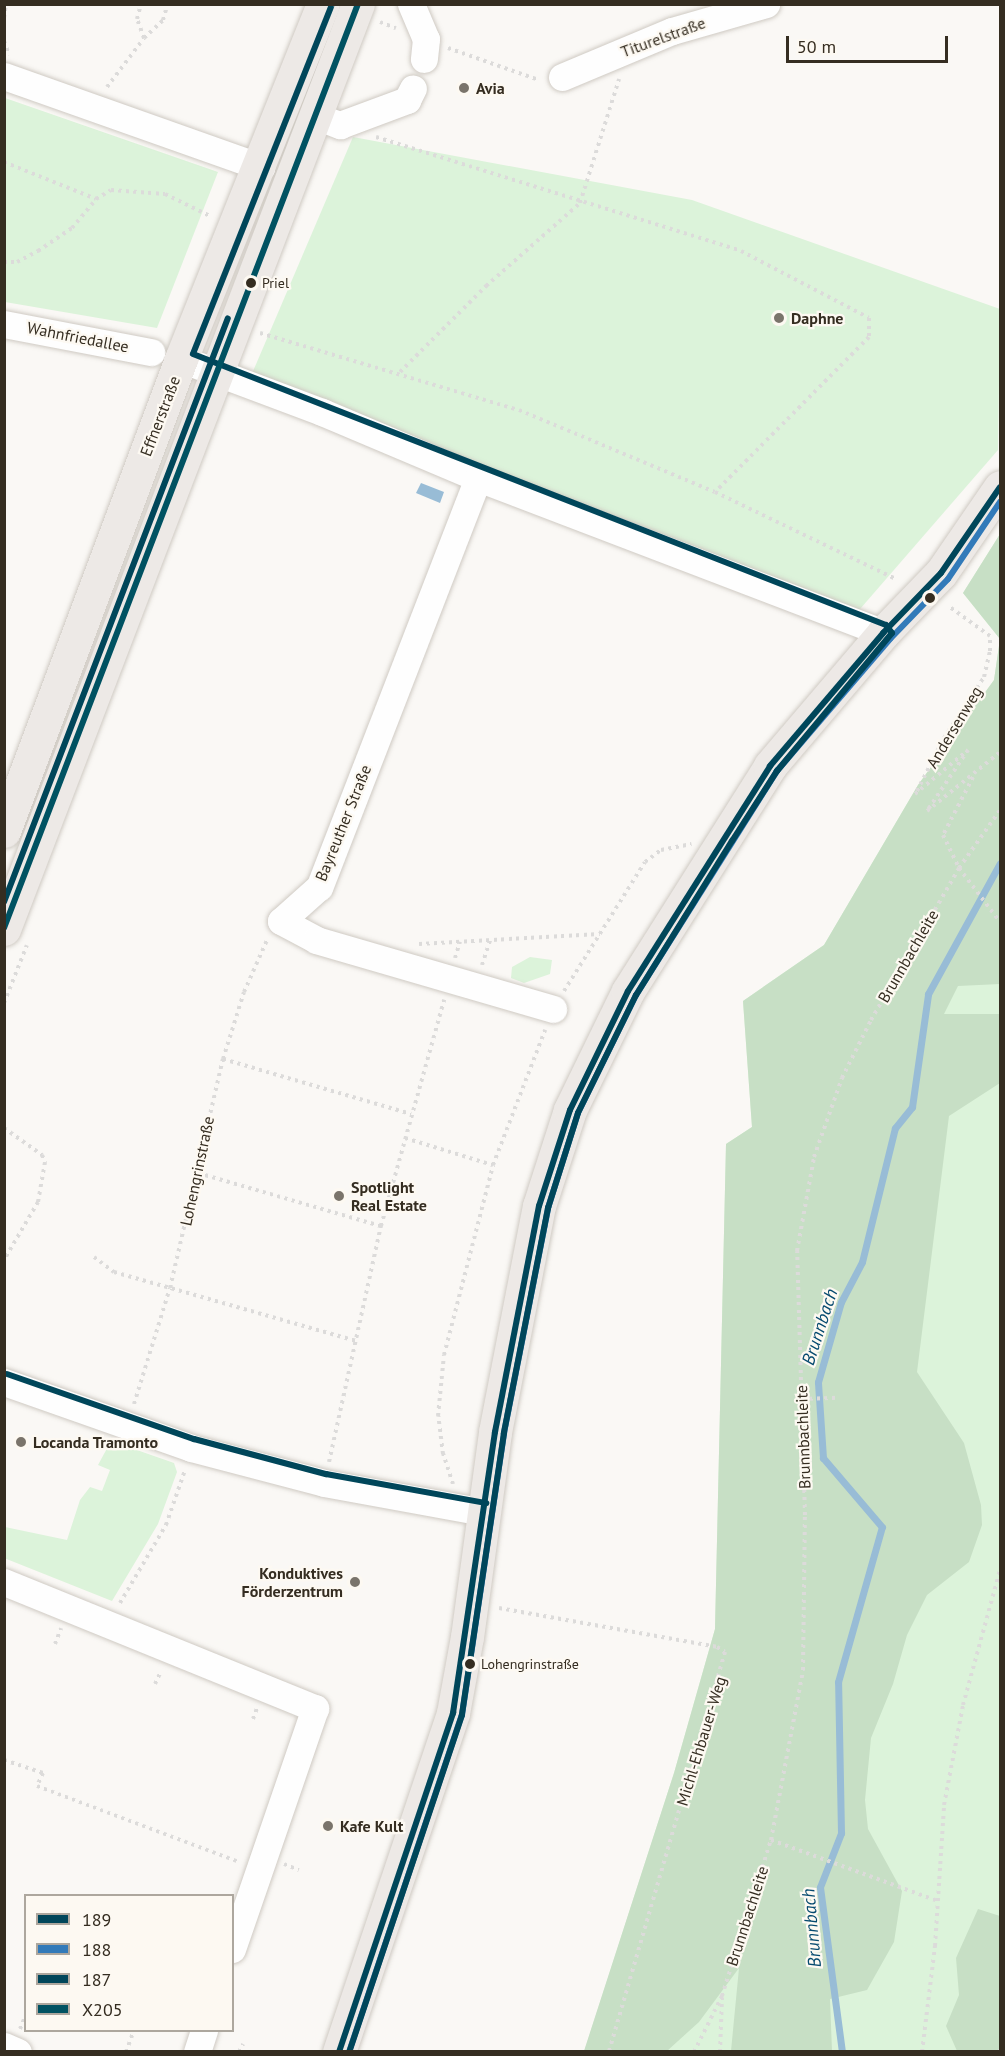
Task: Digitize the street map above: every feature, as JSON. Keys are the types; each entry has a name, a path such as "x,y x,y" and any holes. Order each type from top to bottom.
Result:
{"main road":[{"name":"Effnerstraße","path":"4,831 166,356 239,223 323,4"},
{"path":"4,929 217,371 328,120 369,13"},
{"path":"339,2052 453,1713 473,1510 495,1432 539,1206 570,1110 628,991 718,845 770,766 883,633 940,573 1000,487"}],"street":[{"path":"411,4 425,49"},
{"name":"Titurelstraße","path":"562,77 672,31 766,4"},
{"path":"4,76 261,167"},
{"path":"328,120 406,100 413,88"},
{"name":"Wahnfriedallee","path":"4,324 166,356 217,371 478,478 883,633"},
{"name":"Bayreuther Straße","path":"281,921 319,886 478,478"},
{"path":"281,921 316,940 553,1009"},
{"path":"4,1382 126,1428 190,1448 324,1483 473,1510"},
{"path":"4,1582 315,1708 234,1942"},
{"path":"197,2052 204,2032"},
{"path":"4,2046 18,2052"}],"path":[{"path":"4,18 6,4"},
{"path":"141,4 137,20 144,38"},
{"path":"96,109 113,75 130,60 144,38 163,20 168,5 161,4"},
{"path":"369,13 425,49 532,80 562,77"},
{"path":"400,372 486,286 580,203 628,49"},
{"path":"328,120 580,203 741,251 869,318 869,337 715,492"},
{"path":"4,162 96,199"},
{"path":"4,262 18,262 47,246 72,228 96,199 111,190 165,194 210,216 239,223"},
{"path":"259,333 400,372 519,410 715,492 896,579"},
{"name":"Andersenweg","path":"950,607 990,636 990,651 984,677 944,738 915,794 968,750 927,811 974,776"},
{"path":"1000,752 974,776 943,835 958,868 975,886 1000,922"},
{"name":"Brunnbachleite","path":"694,2052 722,1996 771,1840 803,1670 802,1400 797,1251 814,1156 842,1078 958,868 1000,810"},
{"path":"473,1510 443,1454 438,1416 444,1355 453,1309 493,1165 553,1009 645,862 661,850 680,845 718,845"},
{"name":"Lohengrinstraße","path":"126,1428 170,1288 223,1059 260,949 281,921"},
{"path":"412,944 601,934"},
{"path":"324,1483 381,1226 450,980"},
{"path":"223,1059 411,1114"},
{"path":"4,1128 42,1155 45,1162 38,1202 4,1260"},
{"path":"405,1138 493,1165"},
{"path":"198,1173 381,1226"},
{"path":"94,1257 114,1272 356,1341"},
{"path":"802,1400 838,1398"},
{"path":"108,1624 166,1525 190,1448"},
{"path":"921,2052 938,1901 944,1805 963,1705 1000,1570"},
{"name":"Michl-Ehbauer-Weg","path":"499,1608 717,1647 725,1652 609,2052"},
{"path":"4,1760 43,1773 37,1786 260,1870"},
{"path":"771,1840 807,1856 938,1901"},
{"name":"Brunnbachleite","path":"720,2052 722,1996"},
{"path":"126,2052 134,2032"},
{"path":"239,2052 243,2044"},
{"path":"1000,2046 1000,2052"}],"green space":[{"path":"5,98 218,172 157,328 5,302"},
{"path":"353,137 692,200 1000,309 998,450 854,616 251,376"},
{"path":"1000,534 1000,639 963,593"},
{"path":"1000,534 1000,639 963,593"},
{"path":"1000,639 1000,2051 584,2052 674,1773 715,1629 726,1144 752,1127 743,1001 824,945 918,785 994,680"},
{"path":"1000,639 1000,984 958,986 944,1014 1000,1014 1000,1083 949,1116 917,1372 964,1443 981,1505 982,1525 969,1562 927,1595 907,1635 893,1684 871,1738 865,1800 868,1829 902,1891 894,1942 867,1990 830,1999 832,2051 731,2051 739,1968 699,2022 667,2051 584,2051 674,1773 715,1629 726,1144 752,1127 743,1001 824,945 918,785 994,680"},
{"path":"530,957 552,960 550,974 524,983 511,978 512,967"},
{"path":"111,1441 174,1463 177,1472 158,1524 112,1601 4,1558 5,1527 67,1540 80,1500 90,1487 102,1491 110,1470 98,1465"},
{"path":"978,1909 1000,1916 1000,2051 957,2051 946,2026 959,1995 956,1958"}],"water":[{"path":"421,483 444,492 440,503 416,493"}],"waterway":[{"name":"Brunnbach","path":"842,2052 820,1887 841,1833 838,1682 882,1527 823,1458 818,1382 841,1302 862,1262 895,1128 912,1107 928,994 1000,863"}],"transit line":[{"name":"X205","path":"4,928 358,4"},
{"name":"187","path":"331,7 193,354 886,625 892,633 777,771 636,995 578,1113 548,1208 504,1433 462,1715 349,2052"},
{"name":"187","path":"4,902 228,318"},
{"name":"189","path":"339,2052 453,1713 495,1432 539,1206 570,1110 628,991 770,766 883,633 941,573 1000,487"},
{"name":"188","path":"349,2052 462,1715 504,1433 548,1208 578,1113 636,995 777,771 890,639 948,579 1000,502"},
{"name":"187","path":"7,1374 194,1439 326,1474 486,1503"}],"place":[{"name":"Avia","path":"464,88"},
{"name":"Priel","path":"251,283"},
{"name":"Daphne","path":"779,318"},
{"name":"Spotlight Real Estate","path":"339,1196"},
{"name":"Locanda Tramonto","path":"21,1442"},
{"name":"Konduktives Förderzentrum","path":"355,1582"},
{"name":"Lohengrinstraße","path":"470,1664"},
{"name":"Kafe Kult","path":"328,1826"}]}
